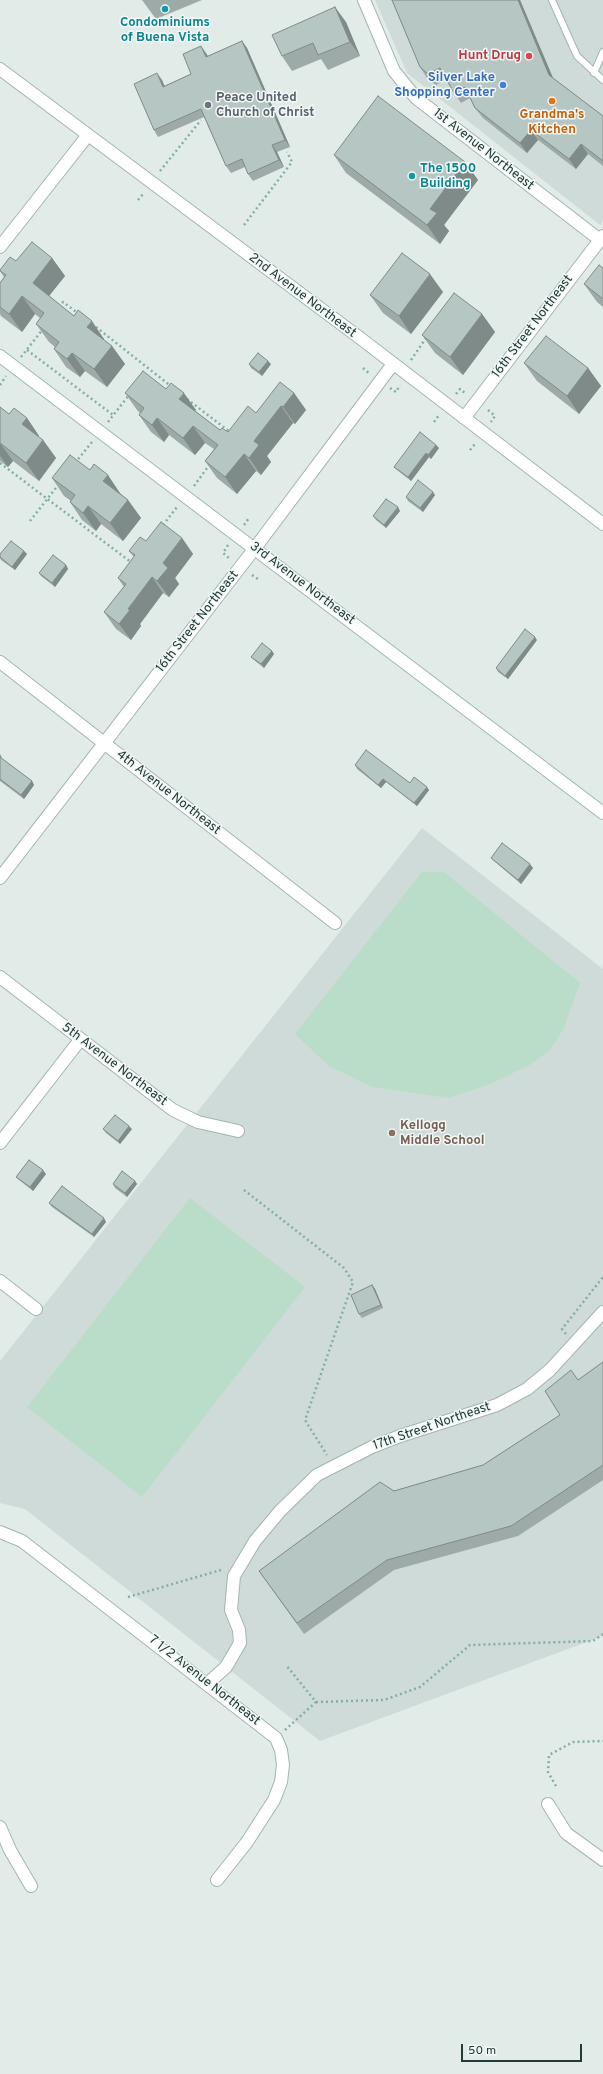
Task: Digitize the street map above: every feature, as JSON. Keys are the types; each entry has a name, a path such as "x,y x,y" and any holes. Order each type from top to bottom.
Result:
{"street":[{"name":"1st Avenue Northeast","path":"364,0 394,71 416,98 602,239"},
{"name":"2nd Avenue Northeast","path":"0,69 393,364 603,524"},
{"path":"0,247 88,135"},
{"name":"16th Street Northeast","path":"464,418 602,239"},
{"name":"3rd Avenue Northeast","path":"0,356 603,813"},
{"name":"16th Street Northeast","path":"0,878 255,548 393,364"},
{"name":"4th Avenue Northeast","path":"0,662 335,923"},
{"name":"5th Avenue Northeast","path":"0,977 173,1110 198,1122 238,1132"},
{"path":"0,1143 80,1040"},
{"path":"0,1281 36,1309"},
{"name":"17th Street Northeast","path":"207,1684 226,1667 240,1643 239,1630 231,1610 234,1576 255,1541 280,1510 317,1475 372,1446 497,1405 527,1389 550,1370 603,1312"},
{"name":"7 1/2 Avenue Northeast","path":"0,1532 22,1541 276,1738"},
{"path":"217,1880 247,1842 274,1800 281,1782 283,1765 281,1750 276,1738"},
{"path":"548,1804 566,1833 603,1860"},
{"path":"0,1827 10,1850 31,1886"}],"lane":[{"path":"552,0 576,56 603,80"},
{"path":"594,73 603,52"}],"path":[{"path":"165,165 201,120"},
{"path":"244,225 292,162 287,152"},
{"path":"58,308 63,302 82,316"},
{"path":"45,326 27,350 113,415 131,392"},
{"path":"94,326 173,388"},
{"path":"414,354 427,336"},
{"path":"145,375 149,369"},
{"path":"185,397 233,434"},
{"path":"72,468 86,449"},
{"path":"198,479 211,462"},
{"path":"0,463 133,564 138,558"},
{"path":"30,521 62,480"},
{"path":"162,527 172,514"},
{"path":"244,1190 344,1268 353,1282 305,1420 334,1466"},
{"path":"573,1345 562,1328 603,1277"},
{"path":"128,1597 241,1564"},
{"path":"276,1738 316,1702 384,1700 420,1687 470,1644 593,1641 603,1634"},
{"path":"286,1665 316,1702"},
{"path":"556,1786 548,1772 549,1755 573,1742 603,1741"}],"shaded area":[{"path":"375,0 603,0 603,221 600,225 407,73"},
{"name":"Kellogg Middle School","path":"422,828 603,969 603,1636 320,1741 25,1509 0,1503 0,1361"}],"green space":[{"path":"422,872 444,872 580,983 564,1028 550,1050 528,1066 488,1085 448,1098 372,1087 329,1066 295,1034"},
{"path":"190,1198 305,1287 142,1497 27,1407"}],"building":[{"name":"Silver Lake Shopping Center","path":"392,0 518,0 549,75 603,116 603,161 581,144 569,159 531,130 520,143 475,108 465,87 454,93 440,68 428,74 420,67"},
{"path":"335,7 350,42 318,55 313,43 282,56 272,35"},
{"name":"Peace United Church of Christ","path":"242,41 285,140 272,145 279,160 248,174 242,159 226,166 201,109 154,130 134,84 157,73 163,87 191,74 183,54 201,46 206,57"},
{"name":"The 1500 Building","path":"378,96 465,162 430,209 437,213 427,225 334,155"},
{"path":"32,242 52,258 33,283 74,316 78,310 92,321 87,327 112,346 94,369 72,353 67,359 54,349 59,342 36,324 44,313 22,296 9,314 0,307 0,283 6,275 0,270 10,257 16,261"},
{"path":"402,253 430,274 399,316 370,295"},
{"path":"599,265 603,268 603,299 584,284"},
{"path":"454,293 482,314 450,357 422,335"},
{"path":"546,336 588,368 567,396 524,363"},
{"path":"258,353 268,361 259,372 249,364"},
{"path":"143,371 166,389 171,383 184,393 179,399 220,430 222,428 228,432 248,406 256,413 280,382 294,393 283,407 281,406 254,441 259,445 249,458 244,454 225,477 205,461 218,445 193,426 183,438 157,418 152,425 139,415 144,408 125,393"},
{"path":"0,407 9,414 14,408 27,418 22,424 43,440 26,463 0,443"},
{"path":"420,432 436,445 428,455 426,453 408,477 394,467"},
{"path":"70,455 90,470 94,464 108,475 103,481 128,500 110,523 88,506 83,513 70,502 75,495 52,478"},
{"path":"418,480 433,492 420,508 406,497"},
{"path":"386,499 398,507 384,525 373,516"},
{"path":"161,522 182,538 163,563 168,568 157,581 152,577 128,609 130,610 119,624 104,612 126,584 118,578 135,555 129,551 140,537 146,541"},
{"path":"11,541 24,551 12,567 0,557 0,554"},
{"path":"53,555 66,565 52,583 39,573"},
{"path":"525,629 535,637 505,676 496,668"},
{"path":"262,643 272,651 261,664 251,657"},
{"path":"366,750 410,783 414,777 427,787 414,803 383,779 378,785 355,765"},
{"path":"0,757 32,781 21,795 0,779"},
{"path":"502,843 530,864 518,880 491,858"},
{"path":"115,1115 129,1126 118,1141 103,1129"},
{"path":"29,1160 43,1170 30,1187 16,1177"},
{"path":"122,1171 135,1181 125,1193 113,1184"},
{"path":"62,1186 104,1218 92,1234 49,1203"},
{"path":"372,1285 381,1305 359,1314 351,1295"},
{"path":"603,1362 603,1465 511,1526 387,1560 297,1623 259,1571 380,1482 394,1491 483,1465 560,1415 545,1391 571,1370 578,1380"}],"place":[{"name":"Condominiums of Buena Vista","path":"165,9"},
{"name":"Hunt Drug","path":"529,56"},
{"name":"Silver Lake Shopping Center","path":"503,85"},
{"name":"Grandma's Kitchen","path":"552,101"},
{"name":"Peace United Church of Christ","path":"208,105"},
{"name":"The 1500 Building","path":"412,176"},
{"name":"Kellogg Middle School","path":"392,1133"}]}
